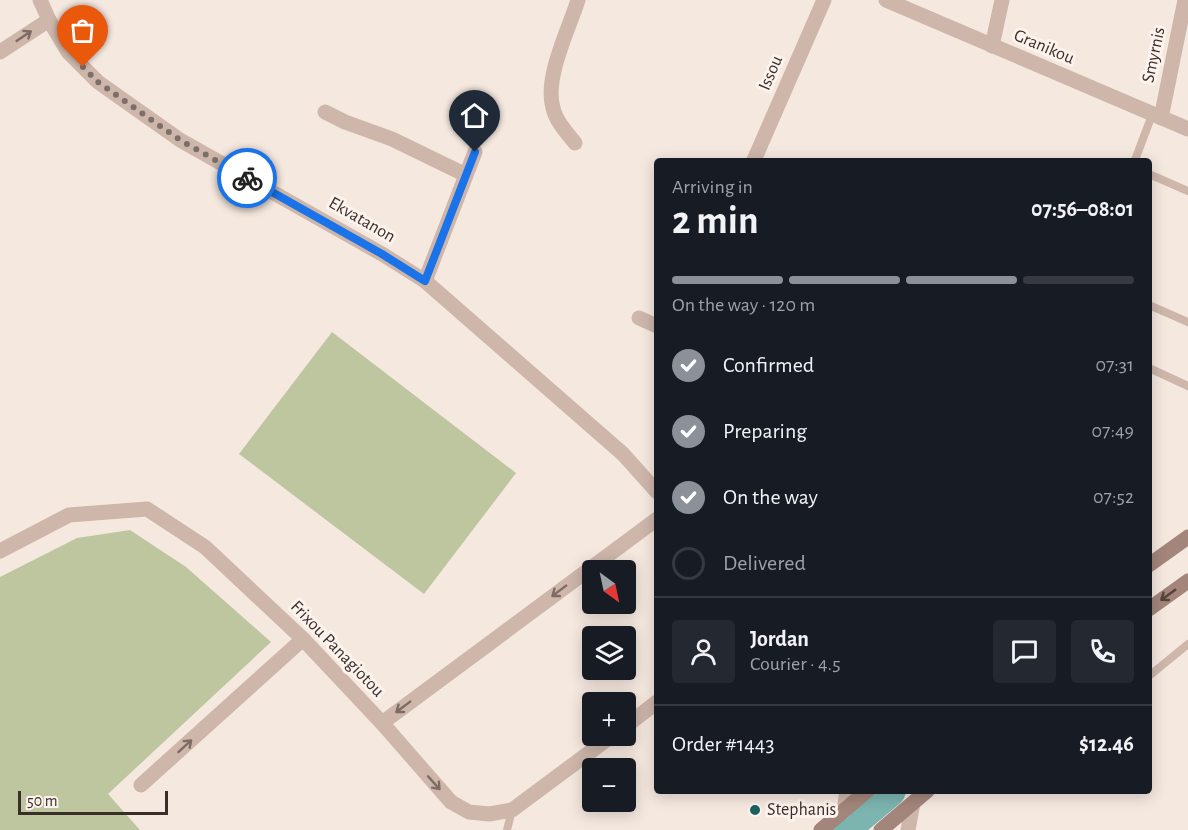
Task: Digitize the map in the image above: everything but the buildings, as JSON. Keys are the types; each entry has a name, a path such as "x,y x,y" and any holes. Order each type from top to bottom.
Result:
{"main road":[{"path":"1152,563 1188,537"},
{"path":"1152,607 1188,581"},
{"path":"821,830 863,794"},
{"path":"881,830 924,794"}],"street":[{"name":"Ekvatanon","path":"40,0 68,52 98,82 180,140 382,254 425,281 616,447 654,489"},
{"path":"575,143 555,116 551,88 554,70 578,0"},
{"name":"Issou","path":"755,158 824,0"},
{"name":"Granikou","path":"886,0 1188,129"},
{"path":"992,46 1002,0"},
{"name":"Smyrnis","path":"1157,116 1185,0"},
{"path":"0,52 49,20"},
{"path":"325,112 392,139 466,175"},
{"path":"425,281 475,152"},
{"path":"639,318 654,325"},
{"name":"Frixou Panagiotou","path":"0,551 69,515 147,509 205,547 303,639 382,723 654,521"},
{"path":"141,785 303,639"},
{"path":"636,718 654,704"},
{"path":"382,723 451,802 470,812 489,814 512,810 598,746"},
{"path":"844,811 846,794"},
{"path":"908,830 913,804"}],"lane":[{"path":"1136,158 1157,116"},
{"path":"1152,175 1188,191"},
{"path":"1152,306 1188,322"},
{"path":"1152,369 1188,386"},
{"path":"1152,674 1188,644"},
{"path":"507,830 512,810"}],"green space":[{"path":"332,332 516,473 424,594 239,454"},
{"path":"130,530 186,567 271,642 108,794 140,830 0,830 0,577 77,538"}],"waterway":[{"path":"840,830 883,794"}],"way so far":[{"path":"83,67 98,82 180,140 247,178"}],"place":[{"name":"Stephanis","path":"755,810"}],"route":[{"path":"247,178 382,254 425,281 475,152"}]}
